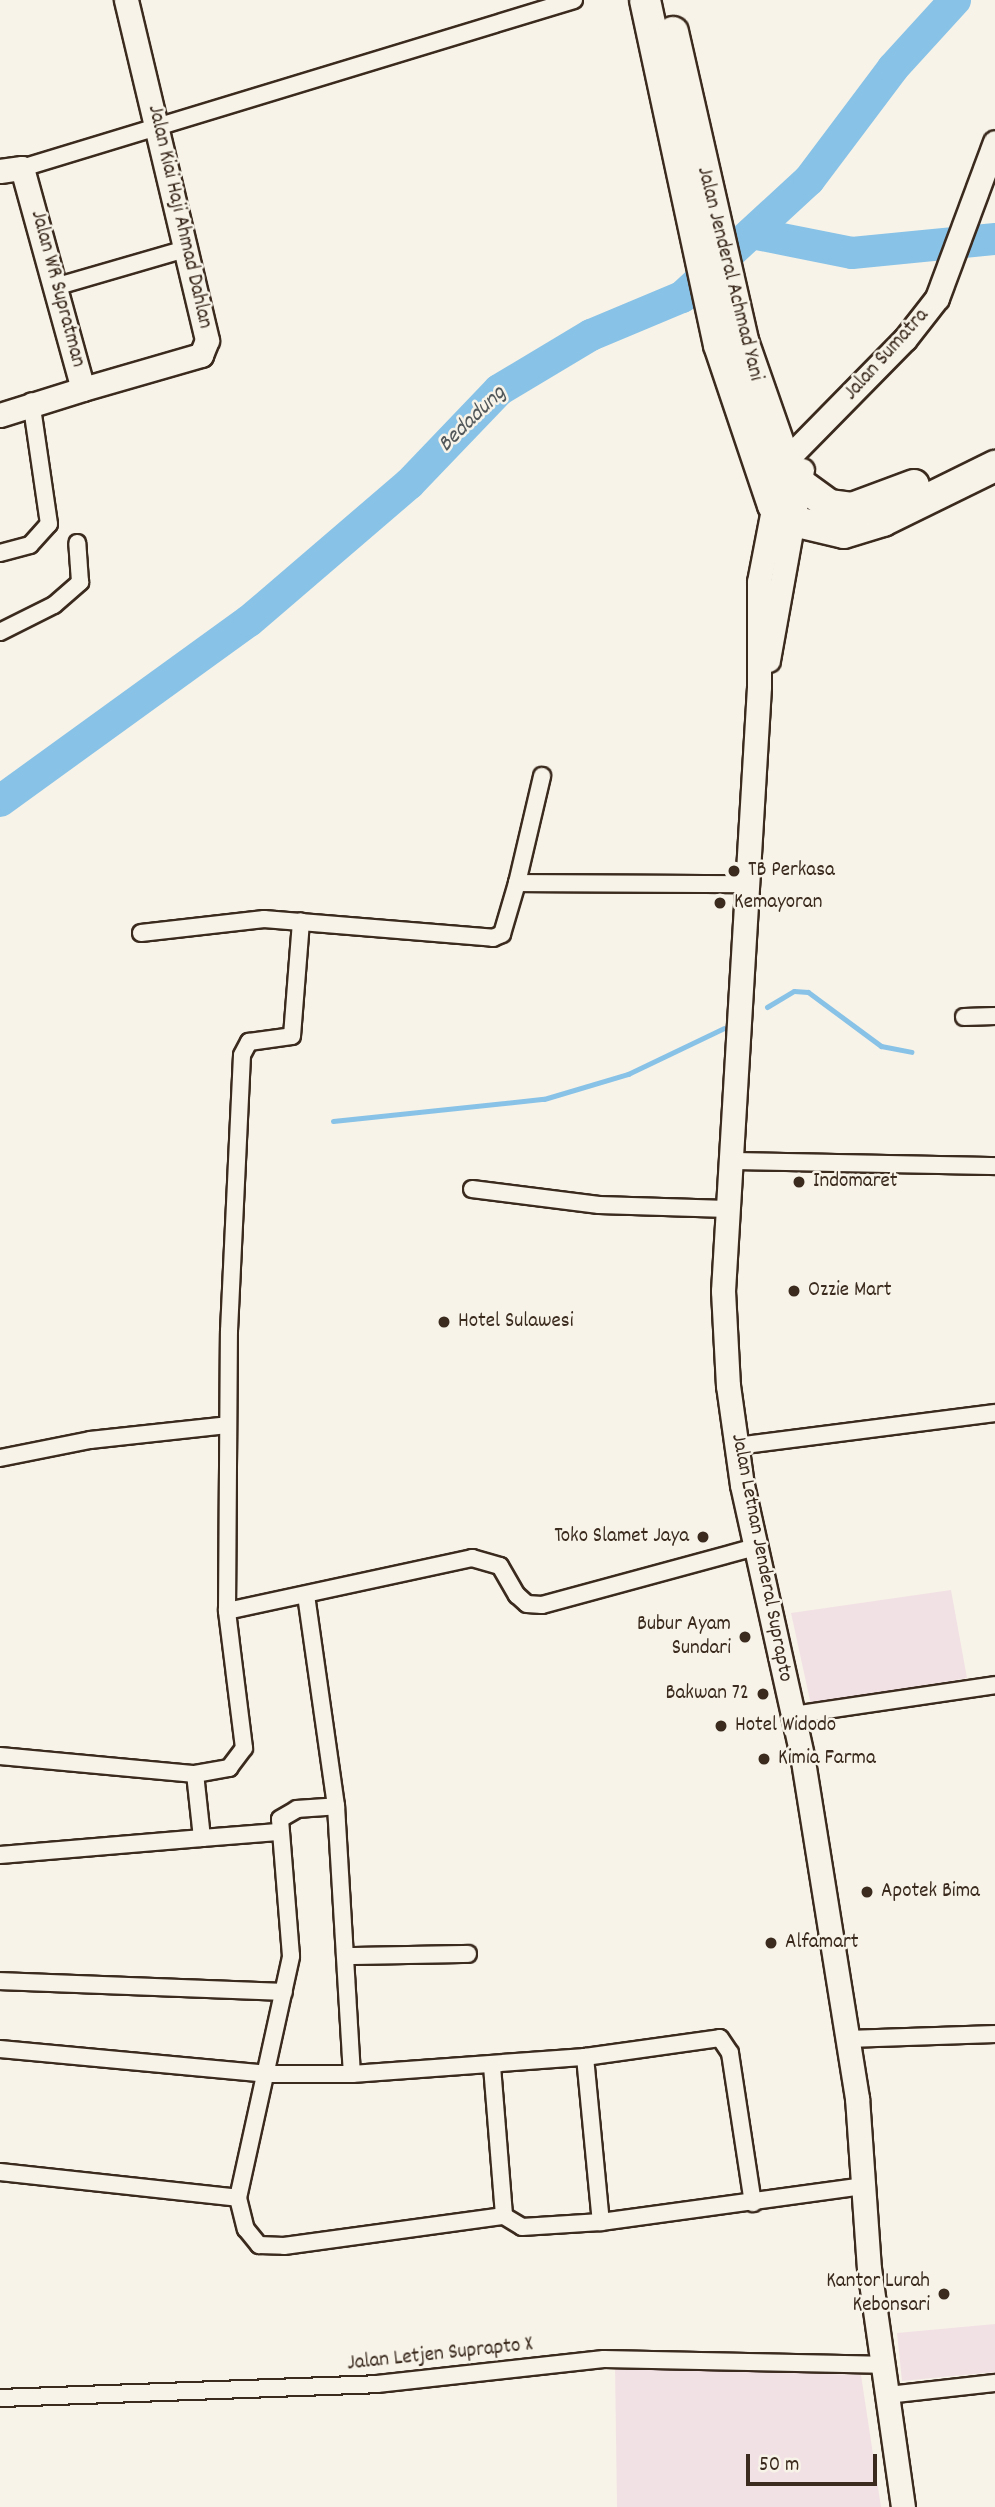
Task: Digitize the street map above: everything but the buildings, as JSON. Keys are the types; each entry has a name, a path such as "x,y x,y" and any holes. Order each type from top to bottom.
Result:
{"highway":[{"name":"Jalan Jenderal Achmad Yani","path":"645,0 687,153 731,343 783,513"},
{"name":"Jalan Jenderal Achmad Yani","path":"666,0 687,153"},
{"name":"Jalan Jenderal Achmad Yani","path":"731,343 792,472"},
{"path":"792,472 829,505 852,508 995,450"},
{"path":"783,513 832,532 855,530 995,466"}],"main road":[{"name":"Jalan Kiai Haji Ahmad Dahlan","path":"83,389 201,355 206,328 159,125 126,0"},
{"name":"Jalan Sumatra","path":"792,472 808,441 905,339 946,281 992,151"},
{"name":"Jalan WR Supratman","path":"0,415 31,401 83,389 58,286 11,169"},
{"name":"Jalan Letnan Jenderal Suprapto","path":"792,472 770,581 759,686 745,884 723,1291 737,1446 755,1546 793,1715 848,2039 865,2186 869,2269 903,2507"}],"street":[{"path":"11,169 574,0"},
{"path":"58,286 189,248"},
{"path":"0,554 30,545 49,524 31,401"},
{"path":"0,632 44,611 80,582 77,543"},
{"path":"141,933 301,921 493,939 502,934 542,776"},
{"path":"517,883 745,884"},
{"path":"0,1756 195,1773 229,1768 244,1748 227,1611 227,1425 243,1055 249,1042 292,1036 301,921"},
{"path":"964,1017 995,1016"},
{"path":"730,1161 995,1166"},
{"path":"472,1189 599,1205 728,1209"},
{"path":"737,1446 995,1413"},
{"path":"0,1458 90,1440 227,1425"},
{"path":"227,1611 472,1558 500,1566 517,1595 527,1604 542,1605 755,1546"},
{"path":"306,1595 336,1806 348,1956 352,2074"},
{"path":"793,1715 995,1685"},
{"path":"195,1773 202,1838"},
{"path":"336,1806 286,1812 278,1832 291,1920 284,1992 269,2074 238,2198 246,2230 258,2245 504,2217 522,2227 601,2222 865,2186"},
{"path":"0,1855 278,1832"},
{"path":"348,1956 468,1954"},
{"path":"0,1981 284,1992"},
{"path":"848,2039 995,2034"},
{"path":"0,2049 269,2074 352,2074 492,2066 585,2057 720,2038 730,2053 752,2203"},
{"path":"585,2057 601,2222"},
{"path":"492,2066 504,2217"},
{"path":"0,2172 238,2198"},
{"name":"Jalan Letjen Suprapto X","path":"0,2398 377,2384 604,2359 884,2365"},
{"path":"888,2395 995,2383"}],"shaded area":[{"path":"951,1590 967,1678 811,1705 791,1613"},
{"path":"995,2324 995,2372 902,2381 897,2333"},
{"path":"615,2367 861,2375 881,2507 617,2507"}],"waterway":[{"name":"Bedadung","path":"0,801 249,621 409,484 499,390 591,335 682,297 809,180 893,68 955,0"},
{"path":"752,233 852,253 995,239"},
{"path":"767,1007 794,991 808,992 881,1046 911,1052"},
{"path":"333,1121 544,1099 628,1074 724,1028"}],"place":[{"name":"TB Perkasa","path":"734,871"},
{"name":"Kemayoran","path":"720,903"},
{"name":"Indomaret","path":"799,1182"},
{"name":"Ozzie Mart","path":"794,1291"},
{"name":"Hotel Sulawesi","path":"444,1322"},
{"name":"Toko Slamet Jaya","path":"703,1537"},
{"name":"Bubur Ayam Sundari","path":"745,1637"},
{"name":"Bakwan 72","path":"763,1694"},
{"name":"Hotel Widodo","path":"721,1726"},
{"name":"Kimia Farma","path":"764,1759"},
{"name":"Apotek Bima","path":"867,1892"},
{"name":"Alfamart","path":"771,1943"},
{"name":"Kantor Lurah Kebonsari","path":"944,2294"}]}
